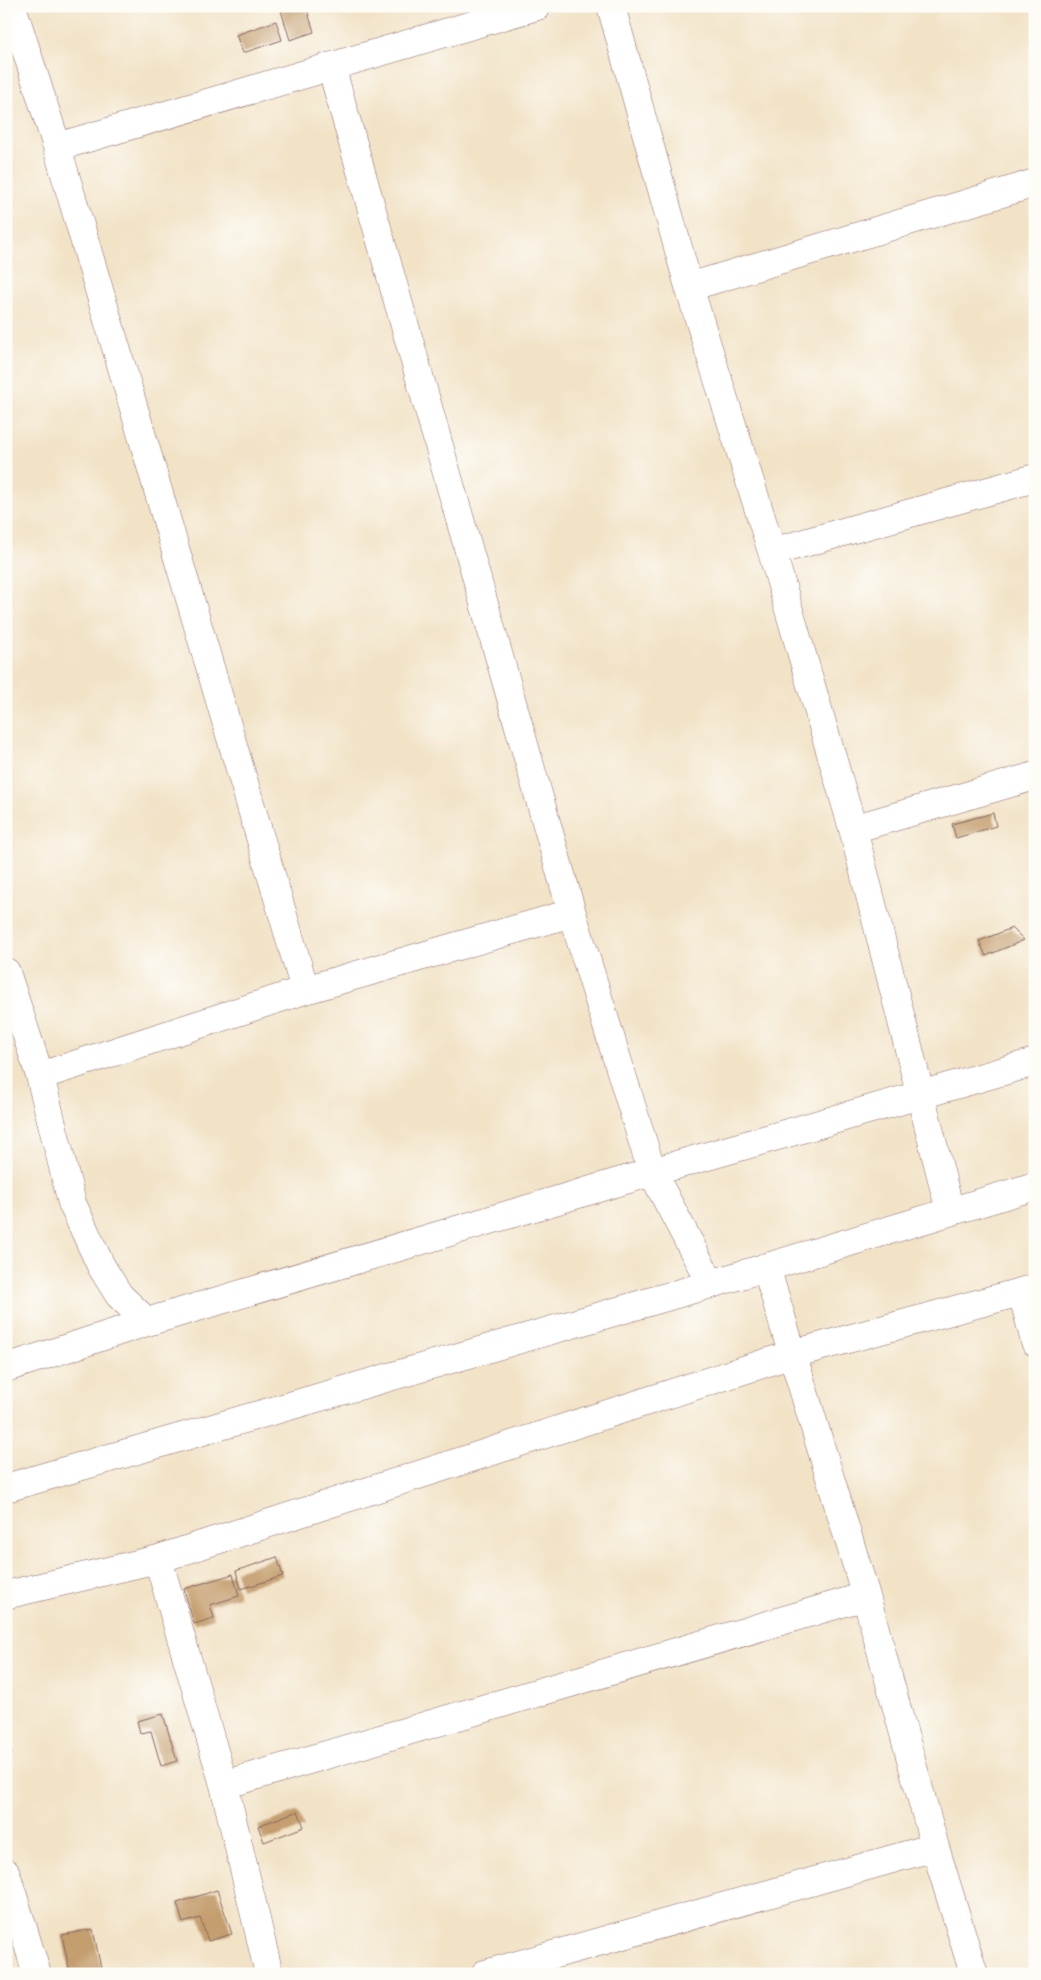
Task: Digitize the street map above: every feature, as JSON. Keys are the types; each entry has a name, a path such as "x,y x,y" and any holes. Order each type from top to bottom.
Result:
{"street":[{"path":"12,6 56,147 305,990"},
{"path":"56,147 537,6"},
{"path":"611,6 689,287 772,552 853,829 950,1211"},
{"path":"331,66 572,913 652,1172 710,1284"},
{"path":"689,287 1035,183"},
{"path":"772,552 1035,478"},
{"path":"853,829 1035,776"},
{"path":"40,1076 305,990 572,913"},
{"path":"6,972 40,1076 72,1203 86,1238 119,1295 146,1322"},
{"path":"6,1368 146,1322 652,1172 1035,1062"},
{"path":"6,1488 710,1284 1035,1186"},
{"path":"766,1267 866,1596 935,1847 974,1974"},
{"path":"6,1595 158,1559 793,1354 1028,1290 1035,1342"},
{"path":"158,1559 224,1785 269,1974"},
{"path":"224,1785 866,1596"},
{"path":"485,1974 935,1847"},
{"path":"6,1873 37,1974"}],"building":[{"path":"306,6 314,32 290,40 280,7"},
{"path":"276,21 282,40 243,53 236,35"},
{"path":"993,813 996,826 956,838 952,824"},
{"path":"1012,928 1024,940 986,956 979,941"},
{"path":"277,1557 283,1576 241,1589 236,1571"},
{"path":"233,1574 239,1596 210,1605 214,1618 194,1624 184,1589"},
{"path":"163,1714 177,1761 161,1766 151,1731 140,1733 137,1721"},
{"path":"6,1737 12,1754 6,1756"},
{"path":"298,1811 304,1827 264,1842 258,1826"},
{"path":"217,1890 232,1934 208,1941 200,1918 183,1923 177,1903"},
{"path":"93,1929 102,1973 70,1974 62,1935"}]}
